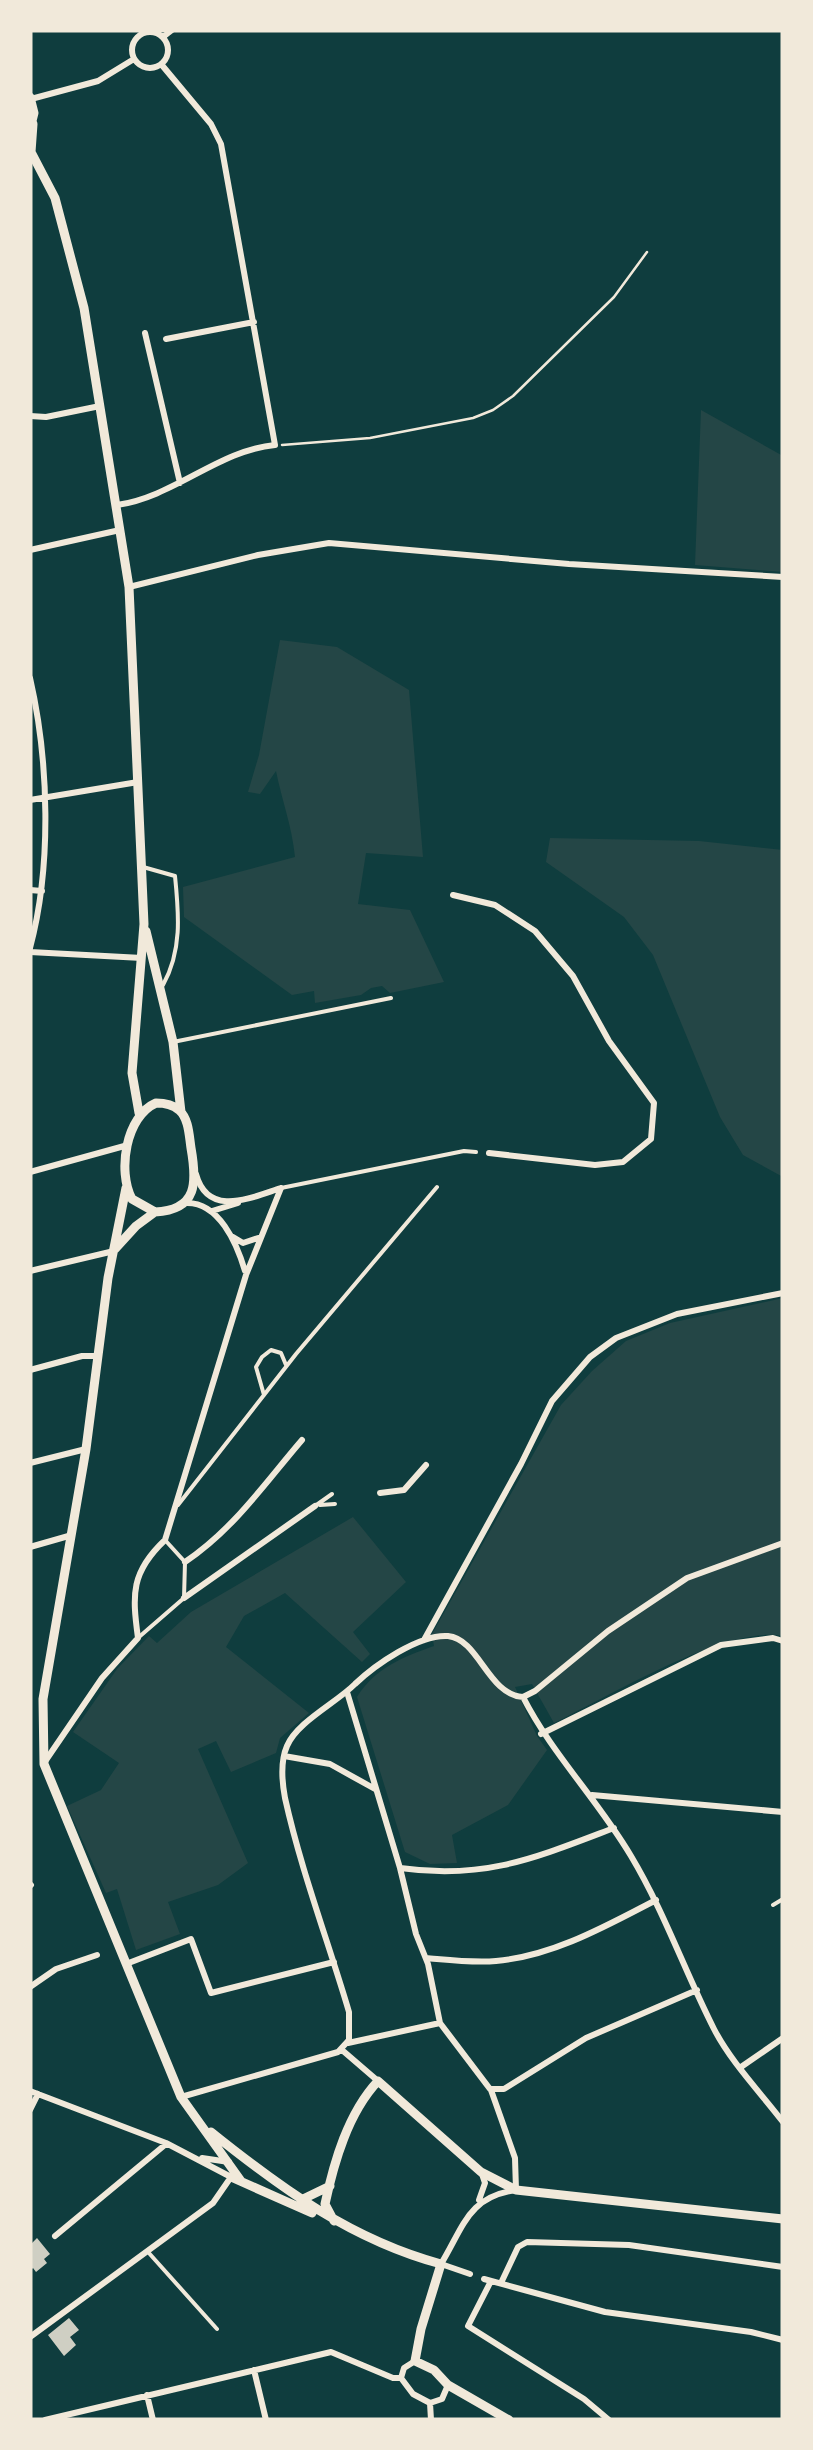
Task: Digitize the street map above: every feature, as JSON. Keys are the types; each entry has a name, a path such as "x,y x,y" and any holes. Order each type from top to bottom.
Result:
{"street":[{"path":"163,38 172,30"},
{"path":"154,32 163,38 168,54 162,64 144,67 134,60 136,33 154,32"},
{"path":"134,60 98,81 31,98 30,148 34,167 60,214 84,308 118,505 129,586 144,924 132,1074 139,1112 128,1145 126,1188 44,1699 44,1764 181,2096 229,2162 236,2179"},
{"path":"118,505 156,494 250,449 276,446 222,144 211,124 162,64"},
{"path":"166,339 254,322"},
{"path":"146,334 180,483"},
{"path":"30,416 46,417 101,406"},
{"path":"30,550 121,530"},
{"path":"129,586 258,555 329,544 783,577"},
{"path":"30,678 38,723 43,798 42,891 30,950 142,958"},
{"path":"30,800 138,782"},
{"path":"30,890 42,891"},
{"path":"453,895 495,905 535,931 573,976 609,1042 654,1104 652,1139 623,1162 595,1165 489,1153"},
{"path":"144,924 174,1042 181,1112 200,1187 215,1199 243,1201"},
{"path":"139,1112 156,1103 181,1112"},
{"path":"30,1172 128,1145"},
{"path":"180,1206 195,1184 195,1168"},
{"path":"126,1188 139,1206 155,1212"},
{"path":"211,1211 281,1188"},
{"path":"44,1764 102,1678 138,1638 135,1582 149,1555 165,1540 246,1274 281,1188"},
{"path":"30,1271 114,1251 155,1212 194,1203 211,1211 232,1237 246,1274"},
{"path":"232,1237 243,1242 259,1238"},
{"path":"424,1642 522,1464 552,1401 590,1358 616,1338 677,1314 783,1293"},
{"path":"30,1370 82,1356 97,1356"},
{"path":"185,1562 256,1500 302,1440"},
{"path":"30,1463 86,1449"},
{"path":"380,1492 404,1490 426,1465"},
{"path":"184,1598 315,1506"},
{"path":"30,1547 72,1535"},
{"path":"345,2047 349,2012 286,1799 284,1756 295,1733 379,1662 445,1636 459,1640 507,1692 523,1697 608,1630 687,1578 783,1543"},
{"path":"541,1734 721,1645 773,1638 783,1641"},
{"path":"347,1692 426,1958 440,2023 490,2089 515,2158 516,2190"},
{"path":"523,1697 541,1734 614,1828 656,1900 716,2032 783,2122"},
{"path":"284,1756 330,1764 375,1789"},
{"path":"590,1795 783,1812"},
{"path":"400,1868 434,1873 478,1871 556,1850 614,1828"},
{"path":"426,1958 478,1962 515,1958 552,1948 656,1900"},
{"path":"124,1964 191,1938 210,1993 334,1962"},
{"path":"30,1987 56,1969 97,1955"},
{"path":"490,2089 504,2089 586,2038 697,1990"},
{"path":"181,2096 440,2023"},
{"path":"741,2067 783,2038"},
{"path":"345,2047 481,2172 516,2190"},
{"path":"334,2221 326,2204 330,2186 356,2110 378,2081"},
{"path":"30,2110 34,2092 166,2143 388,2248 470,2274"},
{"path":"201,2124 334,2221"},
{"path":"55,2236 166,2143"},
{"path":"191,2155 251,2163"},
{"path":"448,2385 442,2399 430,2402 412,2394 402,2378 404,2368 415,2361 441,2264 479,2201 485,2183 481,2172"},
{"path":"30,2337 212,2203 236,2179"},
{"path":"301,2200 330,2186"},
{"path":"479,2201 494,2193 516,2190 783,2219"},
{"path":"501,2284 518,2246 527,2242 629,2245 783,2266"},
{"path":"608,2420 584,2399 468,2326 487,2280 604,2312 783,2340"},
{"path":"45,2420 332,2352 393,2378 402,2378"},
{"path":"415,2361 509,2420"},
{"path":"254,2370 266,2420"},
{"path":"148,2395 153,2420"},
{"path":"430,2402 431,2420"}],"lane":[{"path":"142,866 175,876 179,914 176,960 160,990"},
{"path":"174,1042 392,998"},
{"path":"281,1188 476,1152"},
{"path":"174,1510 287,1366 437,1187"},
{"path":"264,1395 256,1367 262,1356 271,1350 281,1354 287,1366"},
{"path":"315,1506 332,1494"},
{"path":"315,1506 335,1504"},
{"path":"138,1638 184,1598 185,1562 165,1540"},
{"path":"773,1905 783,1899"},
{"path":"148,2252 217,2329"}],"path":[{"path":"276,446 370,438 473,418 492,410 513,396 614,297 647,252"}],"shaded area":[{"path":"701,410 783,456 783,572 695,565"},
{"path":"280,640 337,647 409,690 423,857 366,853 358,904 410,910 444,982 390,993 382,986 361,995 315,1003 314,991 292,995 184,917 183,887 295,857 276,771 260,794 248,792 259,755"},
{"path":"550,838 699,841 783,850 783,1177 743,1155 720,1117 653,955 624,917 546,862"},
{"path":"783,1298 783,1636 731,1641 700,1652 554,1723 532,1684 515,1687 547,1750 508,1805 452,1835 457,1863 430,1864 405,1852 357,1697 381,1671 434,1646 432,1634 561,1405 592,1371 626,1341 670,1323"},
{"path":"353,1517 406,1582 353,1632 370,1654 362,1662 285,1593 244,1616 226,1647 309,1713 280,1738 276,1753 231,1772 216,1741 198,1749 248,1863 218,1885 168,1902 180,1934 136,1950 117,1889 106,1893 67,1806 101,1790 119,1763 73,1732 117,1669 149,1636 157,1643 191,1612"}],"building":[{"path":"37,2238 50,2254 44,2259 47,2263 36,2272 33,2268 30,2271 30,2245"},
{"path":"69,2318 79,2330 70,2337 76,2345 64,2356 48,2335"}]}
